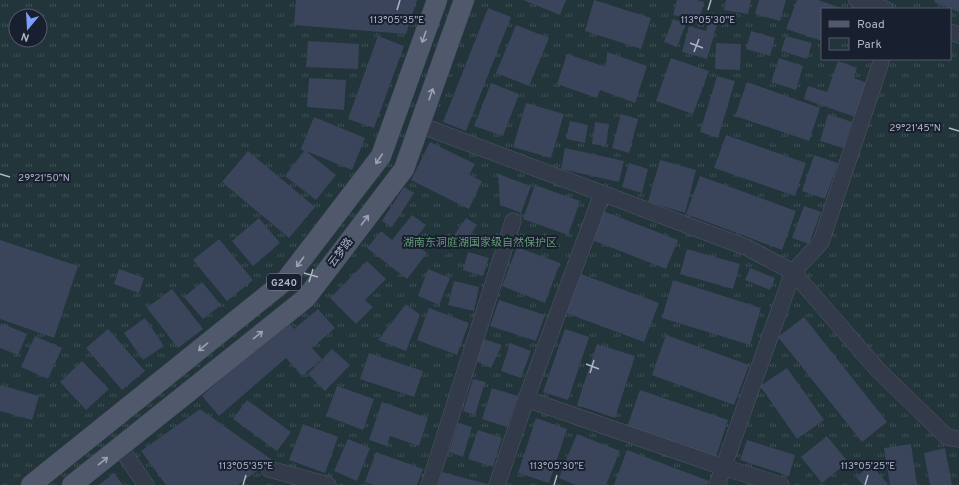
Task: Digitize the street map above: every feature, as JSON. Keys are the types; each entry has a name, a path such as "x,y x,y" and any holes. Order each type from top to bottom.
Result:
{"main road":[{"name":"G240","path":"31,485 286,280 381,156 437,0"},
{"name":"云梦路","path":"72,485 306,298 404,169 464,0"}],"street":[{"path":"857,0 882,8"},
{"path":"717,485 793,272 821,242 882,60"},
{"path":"420,124 748,248 793,272 878,370 947,437 959,439"},
{"path":"498,485 526,399 602,194"},
{"path":"429,485 513,221"},
{"path":"526,399 723,467 781,485"},
{"path":"120,447 146,485"},
{"path":"269,469 328,485"}],"green space":[{"name":"湖南东洞庭湖国家级自然保护区","path":"0,0 959,0 959,485 0,485"}],"building":[{"path":"296,0 417,0 406,34 294,25"},
{"path":"523,0 566,0 560,15"},
{"path":"594,0 651,18 641,49 585,31"},
{"path":"677,0 697,0 704,2 699,21 673,15"},
{"path":"726,0 751,0 748,14 724,10"},
{"path":"759,0 786,0 780,21 755,14"},
{"path":"797,0 818,0 841,8 821,8 821,41 786,29"},
{"path":"935,0 959,0 959,12 951,8 934,2"},
{"path":"488,8 511,17 466,131 443,122"},
{"path":"710,15 719,18 707,59 682,52 689,26 706,31"},
{"path":"673,19 686,24 677,47 664,42"},
{"path":"516,25 549,38 529,86 496,73"},
{"path":"751,31 775,38 770,56 746,49"},
{"path":"378,36 404,46 374,128 348,119"},
{"path":"786,36 812,43 807,59 781,51"},
{"path":"308,41 359,44 358,69 306,67"},
{"path":"716,43 741,44 740,70 715,69"},
{"path":"607,52 647,66 635,103 600,90 597,98 557,84 567,54 606,67"},
{"path":"671,58 709,71 693,114 656,101"},
{"path":"779,58 803,66 796,90 771,82"},
{"path":"838,61 857,68 854,78 867,83 855,117 804,99 808,86 827,92"},
{"path":"717,76 735,81 718,138 700,132"},
{"path":"309,78 346,80 344,110 307,107"},
{"path":"747,82 820,108 809,141 735,116"},
{"path":"491,83 519,94 503,136 474,126"},
{"path":"526,103 564,114 551,158 513,147"},
{"path":"621,114 638,119 629,153 612,148"},
{"path":"828,114 852,122 843,148 820,141"},
{"path":"314,117 365,138 352,170 306,151 336,175 316,200 285,176 304,151 301,149"},
{"path":"570,121 588,125 585,143 566,139"},
{"path":"595,122 609,124 606,146 592,144"},
{"path":"726,135 806,163 795,196 714,168"},
{"path":"430,142 475,164 469,175 482,181 469,209 411,180"},
{"path":"565,148 624,161 619,182 561,169"},
{"path":"248,151 315,207 289,238 222,182"},
{"path":"814,155 838,163 825,199 802,191"},
{"path":"660,160 696,170 685,213 648,202"},
{"path":"629,163 648,169 642,193 622,187"},
{"path":"498,174 531,186 521,213 500,205"},
{"path":"700,176 796,211 782,250 686,214"},
{"path":"535,185 580,201 568,235 523,219"},
{"path":"404,187 414,193 392,227 382,221"},
{"path":"804,206 821,212 809,244 792,238"},
{"path":"603,211 678,240 666,269 592,240"},
{"path":"412,215 426,225 413,242 427,253 407,279 367,248 381,231 392,240"},
{"path":"259,218 280,243 253,266 232,241"},
{"path":"466,218 477,225 462,248 450,241"},
{"path":"219,239 253,280 227,301 193,260"},
{"path":"0,240 78,266 54,338 0,319"},
{"path":"517,247 560,263 545,303 502,286"},
{"path":"687,249 740,264 733,289 680,274"},
{"path":"468,252 489,258 483,276 463,270"},
{"path":"367,261 386,279 365,300 373,307 356,324 330,298"},
{"path":"750,268 775,278 770,290 745,280"},
{"path":"119,269 144,278 139,293 114,284"},
{"path":"428,269 450,278 439,305 418,296"},
{"path":"581,274 659,303 644,342 566,313"},
{"path":"673,280 761,308 750,345 662,318"},
{"path":"454,281 479,287 474,311 448,305"},
{"path":"202,282 221,305 203,319 184,297"},
{"path":"172,289 203,329 178,348 147,308"},
{"path":"499,300 545,315 536,341 490,326"},
{"path":"406,304 420,315 406,351 378,340"},
{"path":"429,308 469,323 457,355 417,340"},
{"path":"318,309 335,328 312,348 322,359 302,376 286,358 219,416 202,396 287,321 294,329"},
{"path":"804,317 887,422 862,442 778,337"},
{"path":"145,318 164,346 143,360 124,333"},
{"path":"1,323 27,334 18,355 0,348"},
{"path":"108,329 145,371 122,390 86,348"},
{"path":"565,329 589,337 568,400 543,392"},
{"path":"666,335 749,365 734,405 652,375"},
{"path":"35,336 62,348 48,379 21,367"},
{"path":"484,339 502,345 491,368 476,361"},
{"path":"510,343 531,351 521,378 501,371"},
{"path":"597,344 635,356 615,418 577,405"},
{"path":"332,349 350,365 325,391 308,374"},
{"path":"369,353 423,371 414,397 360,379"},
{"path":"82,361 109,389 86,410 60,382"},
{"path":"787,368 824,420 797,439 760,386"},
{"path":"473,379 485,382 475,415 463,411"},
{"path":"0,385 39,396 32,420 0,411"},
{"path":"337,386 374,399 363,430 326,416"},
{"path":"492,388 518,396 507,427 482,419"},
{"path":"640,390 728,420 716,457 627,427"},
{"path":"247,400 291,432 277,451 233,419"},
{"path":"382,402 428,418 419,446 390,436 387,446 369,440"},
{"path":"200,409 272,460 238,485 166,485 141,451"},
{"path":"536,418 567,429 549,483 518,473"},
{"path":"458,423 472,427 463,457 449,452"},
{"path":"303,424 338,437 325,473 289,460"},
{"path":"478,430 502,438 493,467 468,459"},
{"path":"577,434 620,451 606,485 576,485 559,478"},
{"path":"827,436 848,462 822,483 801,457"},
{"path":"348,439 370,448 357,481 334,471"},
{"path":"747,440 795,455 789,476 740,460"},
{"path":"911,444 917,485 890,485 884,448"},
{"path":"945,448 952,485 930,485 924,453"},
{"path":"627,450 709,481 707,485 614,485"},
{"path":"376,452 423,469 417,485 373,485 365,482"},
{"path":"871,465 888,484 887,485 863,485 856,477"},
{"path":"442,472 487,484 487,485 438,485"},
{"path":"114,473 123,485 99,485"}]}
